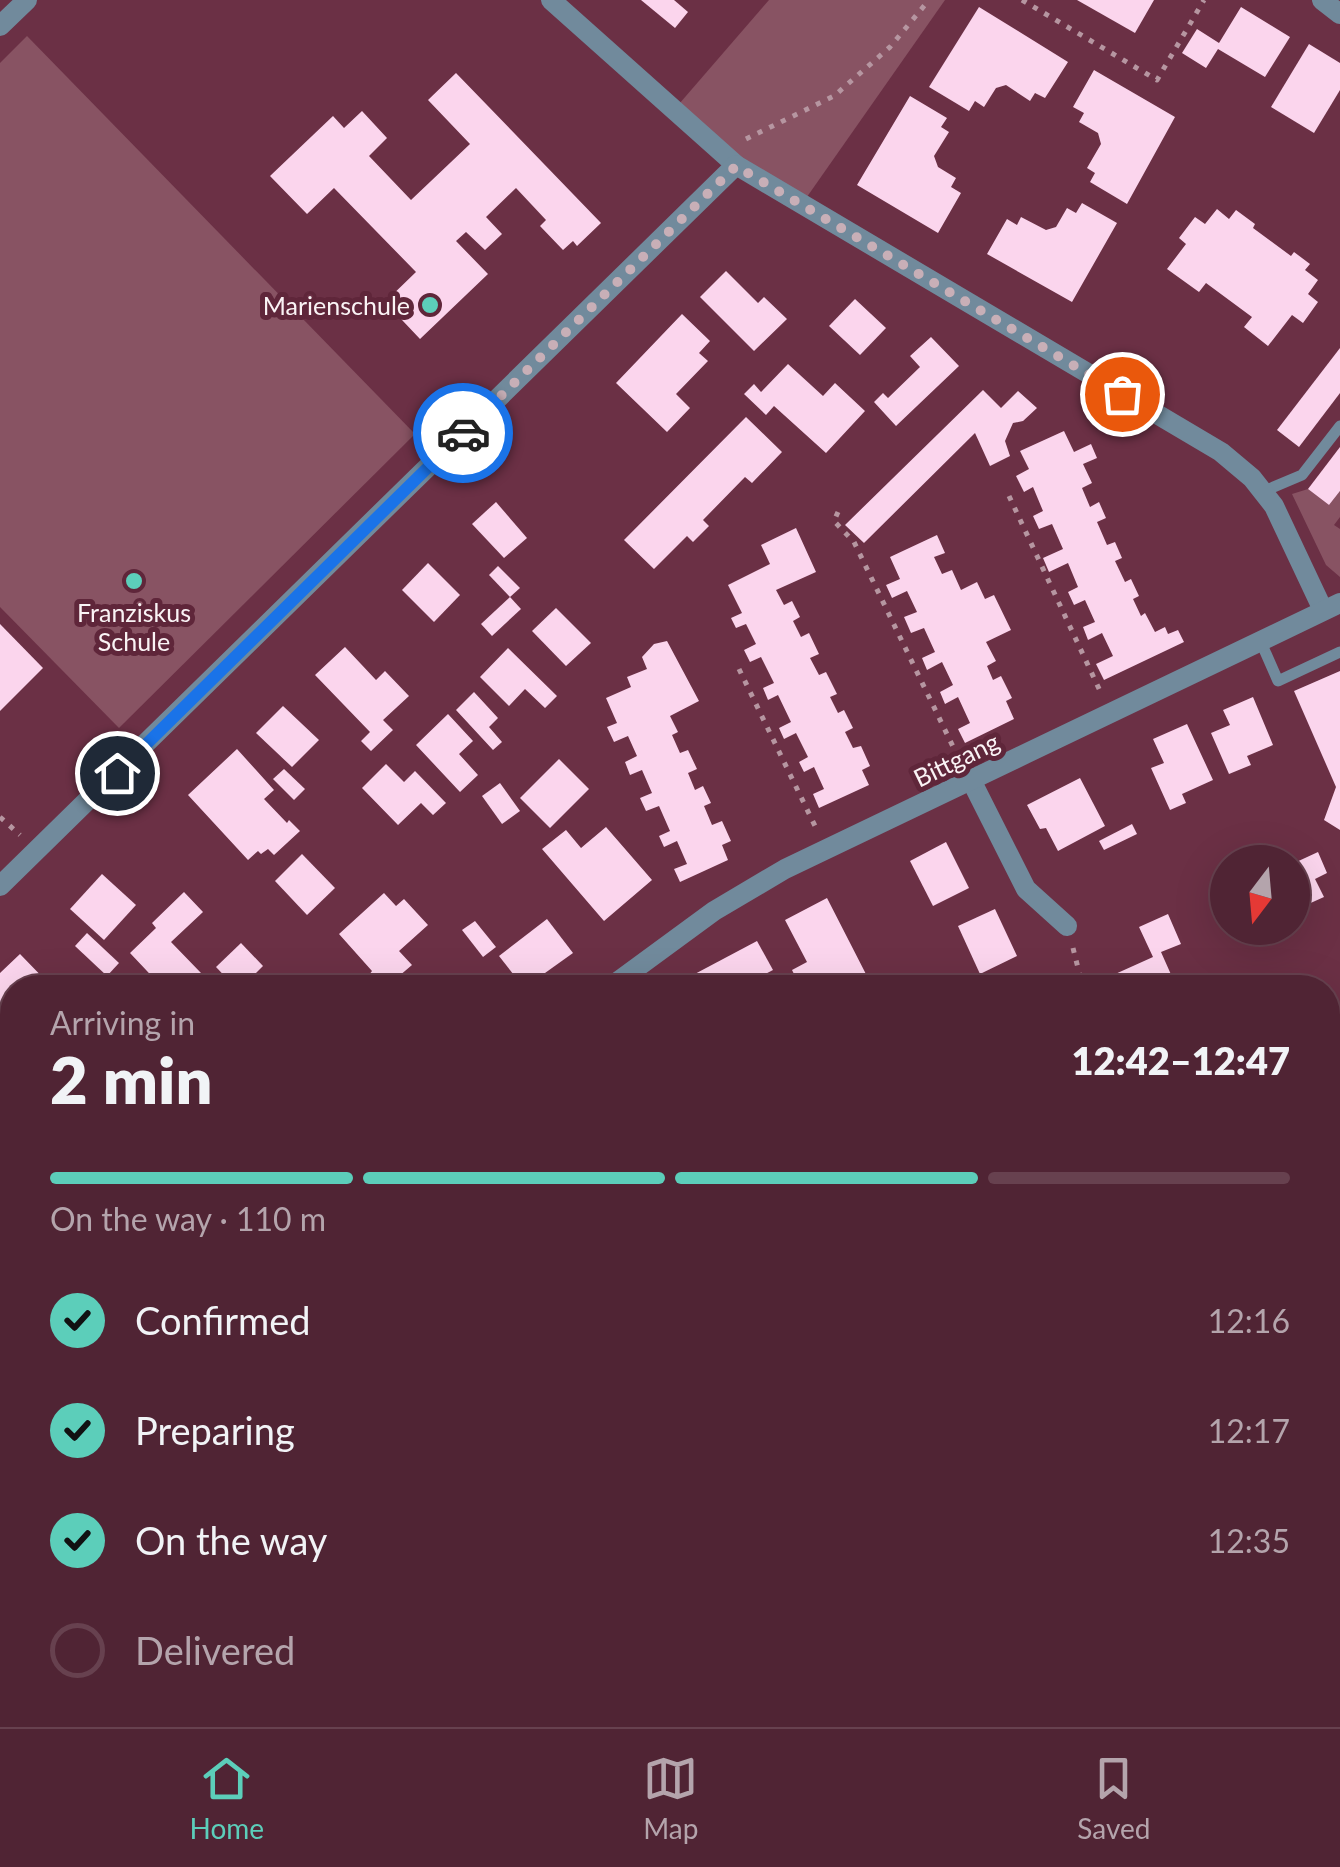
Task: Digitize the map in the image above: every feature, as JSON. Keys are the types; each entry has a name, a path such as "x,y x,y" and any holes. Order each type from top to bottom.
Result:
{"street":[{"path":"0,26 27,0"},
{"path":"552,0 729,159 1221,452 1252,478 1274,506 1331,607"},
{"path":"1322,0 1340,14"},
{"path":"0,886 729,159"},
{"name":"Bittgang","path":"627,975 714,911 826,850 1331,607"},
{"path":"971,780 1026,889 1067,926"}],"lane":[{"path":"1262,492 1302,476 1340,426"},
{"path":"1260,640 1278,681 1340,652"}],"path":[{"path":"729,159 834,96 890,47 929,0"},
{"path":"1022,0 1157,80 1204,0"},
{"path":"1009,496 1110,713"},
{"path":"838,512 834,520 854,542 971,780"},
{"path":"739,669 826,850"},
{"path":"1067,926 1079,975"}],"shaded area":[{"path":"769,0 945,0 802,204 673,111"},
{"name":"Franziskus Schule","path":"27,36 415,434 119,728 0,607 0,63"},
{"path":"1308,489 1329,505 1340,491 1340,517 1334,525 1340,529 1340,577 1326,565 1292,494"}],"building":[{"path":"641,0 674,0 688,12 675,28"},
{"path":"1077,0 1154,0 1135,33"},
{"path":"979,7 1068,62 1045,98 1035,93 1030,101 1006,85 996,88 984,107 975,101 969,111 929,87"},
{"path":"1241,7 1290,37 1265,77 1218,49 1206,68 1182,53 1197,29 1219,43"},
{"path":"1309,44 1340,63 1340,90 1314,133 1271,107"},
{"path":"1094,70 1175,117 1127,204 1090,182 1095,173 1087,168 1101,144 1098,133 1079,122 1084,113 1073,107"},
{"name":"Marienschule","path":"456,73 601,223 577,246 573,241 563,250 540,226 546,220 516,188 486,217 502,234 485,250 466,232 456,241 488,274 420,339 385,302 416,272 334,188 307,214 270,176 333,116 344,128 362,111 387,138 369,156 411,200 470,144 428,100"},
{"path":"910,96 947,118 941,127 949,132 934,156 938,167 956,178 951,187 961,193 938,233 857,185"},
{"path":"1082,203 1117,223 1072,302 987,254 1007,219 1017,225 1021,217 1046,230 1056,227 1067,208 1076,213"},
{"path":"1217,209 1229,219 1236,210 1291,256 1294,252 1310,264 1305,270 1318,280 1308,294 1318,302 1303,323 1292,315 1268,346 1244,327 1252,317 1206,283 1199,292 1167,269 1186,244 1179,238 1195,217 1205,224"},
{"path":"726,271 758,303 764,297 787,319 754,351 700,297"},
{"path":"855,299 886,328 860,355 829,326"},
{"path":"682,314 710,341 699,353 708,361 676,394 690,408 667,432 616,383"},
{"path":"931,337 959,366 896,426 874,402 883,393 888,398 920,367 910,356"},
{"path":"1340,348 1340,393 1299,447 1277,430"},
{"path":"788,364 823,396 835,383 865,411 826,453 774,406 766,415 744,394 754,384 761,392"},
{"path":"983,390 1001,408 1018,391 1037,408 1023,421 1013,423 1005,441 1010,456 990,466 975,433 864,543 845,525"},
{"path":"746,417 782,452 752,483 745,477 703,520 709,526 693,542 687,536 654,569 624,540"},
{"path":"1064,431 1074,452 1091,444 1097,458 1083,464 1092,483 1082,488 1090,507 1099,502 1106,518 1097,522 1107,545 1115,542 1122,558 1115,561 1125,582 1131,579 1139,596 1133,599 1141,616 1145,613 1155,632 1165,627 1168,634 1178,630 1184,642 1104,680 1096,664 1113,656 1102,633 1088,640 1083,627 1095,622 1085,600 1074,605 1068,592 1078,587 1068,563 1049,572 1043,558 1063,549 1052,524 1039,529 1033,516 1043,511 1033,487 1024,492 1016,476 1029,469 1020,451"},
{"path":"1340,447 1340,491 1329,505 1308,489"},
{"path":"496,502 527,538 504,558 472,524"},
{"path":"796,528 816,572 776,590 784,605 792,601 800,617 793,621 801,637 809,633 819,654 810,658 819,675 826,672 837,694 830,697 838,713 844,710 853,728 845,732 853,748 861,746 870,766 862,770 869,785 819,808 813,794 824,789 814,767 804,772 799,762 808,757 796,733 784,739 779,728 791,722 778,695 768,700 763,688 774,683 761,657 750,662 744,650 756,644 746,624 736,628 731,618 742,613 728,585 770,564 761,545"},
{"path":"937,535 945,553 934,557 942,574 952,570 961,590 977,582 985,599 994,595 1011,630 986,642 996,661 987,666 993,680 1001,676 1012,698 1006,701 1014,719 965,743 958,729 970,723 958,697 945,704 940,692 953,685 942,662 927,670 922,658 935,652 924,628 911,633 904,617 917,612 907,591 892,598 886,585 900,579 890,557"},
{"path":"428,563 460,595 434,622 402,590"},
{"path":"498,566 520,588 510,597 489,575"},
{"path":"510,597 521,609 492,636 481,624"},
{"path":"556,608 591,643 566,666 532,631"},
{"path":"0,624 43,668 0,711"},
{"path":"667,641 699,701 670,716 678,732 672,735 680,753 688,750 697,769 688,773 695,790 703,786 711,803 704,806 712,825 722,821 731,841 722,845 728,860 680,882 674,869 687,864 677,841 664,847 659,836 670,831 659,806 646,811 640,798 652,793 642,770 630,775 625,762 637,756 628,736 614,742 607,727 617,723 606,698 631,687 627,677 647,669 642,657 654,644"},
{"path":"345,647 376,680 385,671 409,696 383,720 393,730 371,751 361,741 370,732 315,675"},
{"path":"508,648 557,696 545,708 525,689 509,706 480,677"},
{"path":"1340,671 1340,830 1324,820 1336,787 1294,691"},
{"path":"474,692 498,718 489,727 502,742 493,750 456,710"},
{"path":"1253,697 1273,745 1247,756 1251,765 1229,774 1211,733 1230,725 1223,710"},
{"path":"283,706 319,740 292,767 256,733"},
{"path":"448,714 473,741 459,754 478,775 460,792 416,745"},
{"path":"1187,724 1213,780 1182,794 1186,803 1170,810 1151,768 1164,763 1153,739"},
{"path":"237,749 274,790 264,799 300,831 274,855 268,849 261,854 258,851 248,860 188,795"},
{"path":"559,759 589,789 550,828 520,798"},
{"path":"386,764 404,782 415,771 446,803 433,815 421,803 398,825 362,788"},
{"path":"284,769 305,789 294,800 273,779"},
{"path":"1080,778 1105,826 1058,851 1027,805"},
{"path":"500,783 520,811 502,824 482,796"},
{"path":"1132,824 1137,834 1104,850 1099,841"},
{"path":"606,827 652,880 604,921 542,849 566,830 581,848"},
{"path":"946,842 969,888 933,906 910,861"},
{"path":"1318,852 1327,873 1315,879 1324,897 1310,903 1310,856"},
{"path":"302,854 335,888 307,915 275,881"},
{"path":"102,874 136,905 104,940 70,909"},
{"path":"184,892 203,912 171,942 199,975 151,975 130,953 156,928 152,923"},
{"path":"384,893 396,906 404,899 428,925 399,951 412,965 400,975 369,975 372,971 339,934"},
{"path":"827,898 866,975 794,975 792,970 807,962 785,920"},
{"path":"995,909 1017,956 980,974 958,926"},
{"path":"1168,914 1181,944 1161,952 1171,975 1113,975 1153,957 1139,927"},
{"path":"547,919 573,953 542,975 514,975 499,956"},
{"path":"475,921 496,947 483,957 462,930"},
{"path":"87,933 119,963 106,975 75,946"},
{"path":"757,941 773,970 764,975 693,975"},
{"path":"241,943 263,966 254,975 224,975 216,967"},
{"path":"20,954 40,975 0,975"}],"way so far":[{"path":"463,433 736,166 1122,394"}],"place":[{"name":"Marienschule","path":"430,305"},
{"name":"Franziskus Schule","path":"134,581"}],"route":[{"path":"117,773 463,433"}]}
